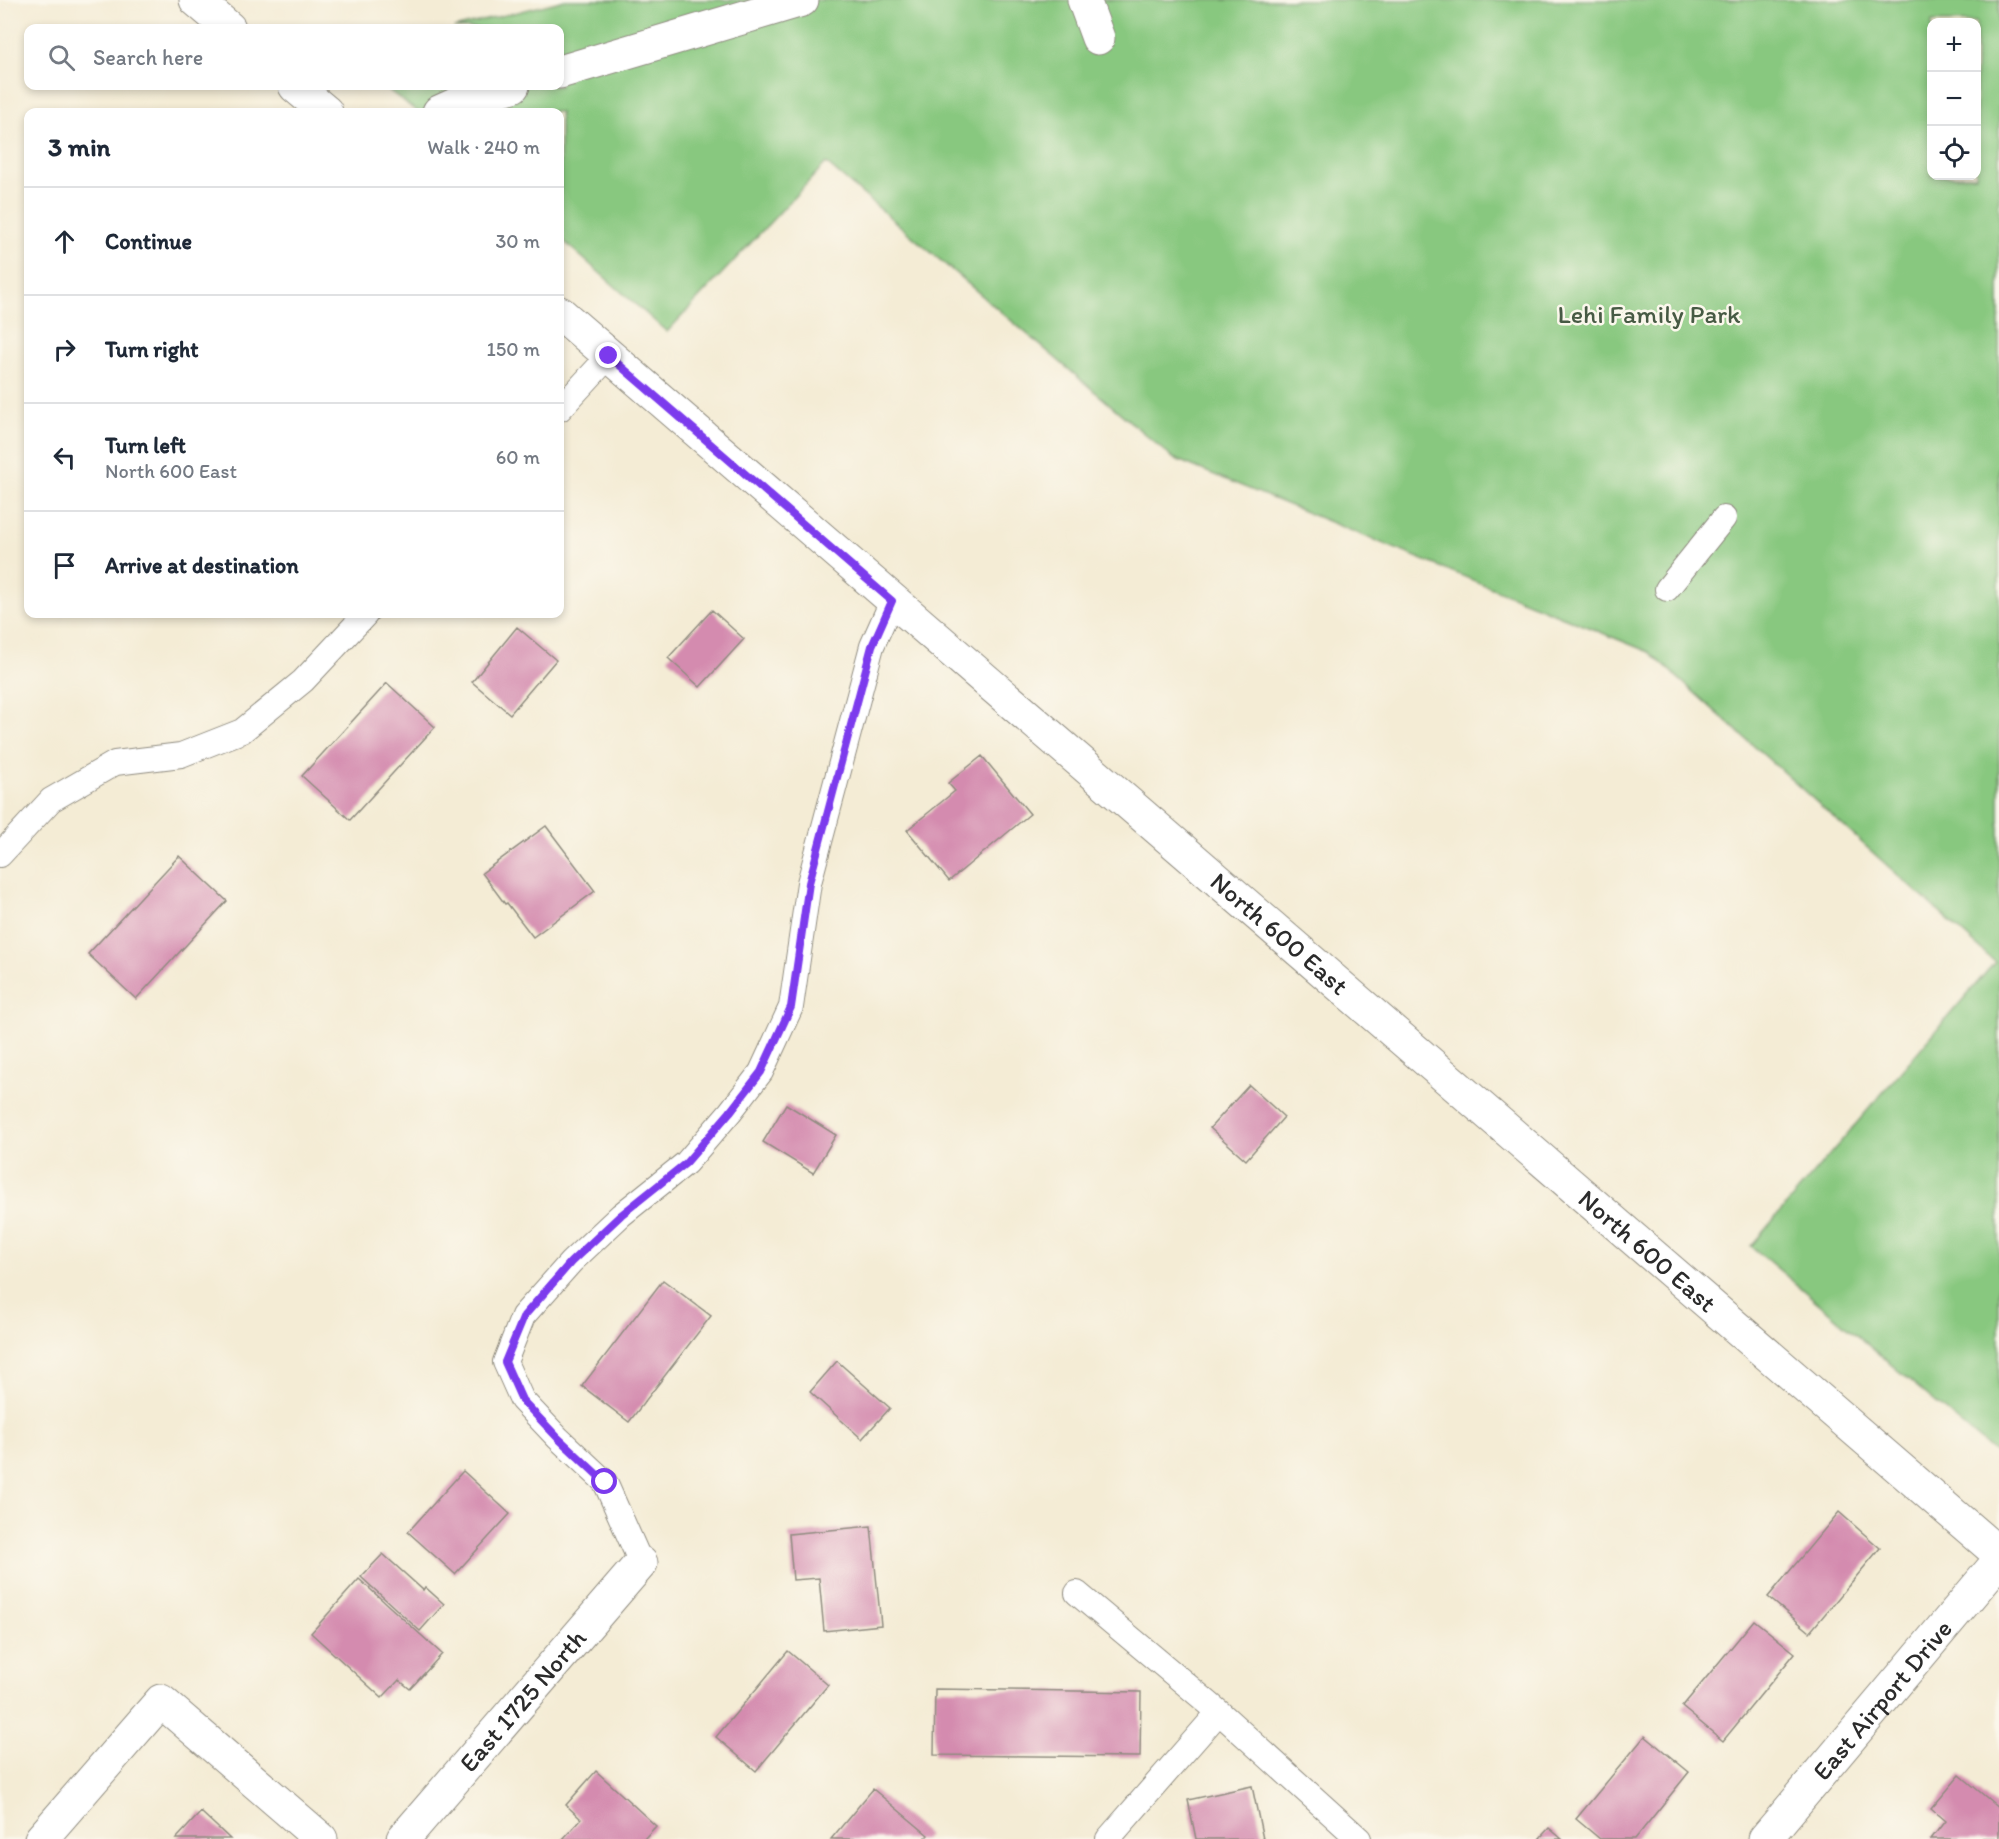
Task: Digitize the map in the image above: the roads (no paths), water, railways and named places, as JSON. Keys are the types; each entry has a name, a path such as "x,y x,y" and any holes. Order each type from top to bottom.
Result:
{"street":[{"path":"196,0 224,24"},
{"path":"564,71 802,0"},
{"path":"1084,0 1098,38"},
{"path":"300,90 321,108"},
{"path":"448,108 470,98 499,90"},
{"name":"North 600 East","path":"564,317 1999,1554"},
{"name":"East Airport Drive","path":"1766,1839 1999,1561"},
{"name":"East 1725 North","path":"403,1839 641,1563"},
{"path":"41,1839 161,1701 321,1839"}],"lane":[{"path":"564,405 609,356"},
{"path":"1667,589 1724,518"},
{"path":"641,1563 605,1482 522,1400 505,1362 524,1316 571,1262 621,1215 686,1163 761,1072 791,1007 809,883 872,646 892,601"},
{"path":"0,855 51,800 115,763 181,755 242,731 303,681 362,618"},
{"path":"1077,1593 1219,1712 1359,1839"},
{"path":"1108,1839 1219,1712"}],"park label":[{"name":"Lehi Family Park","path":"1649,314"}]}
